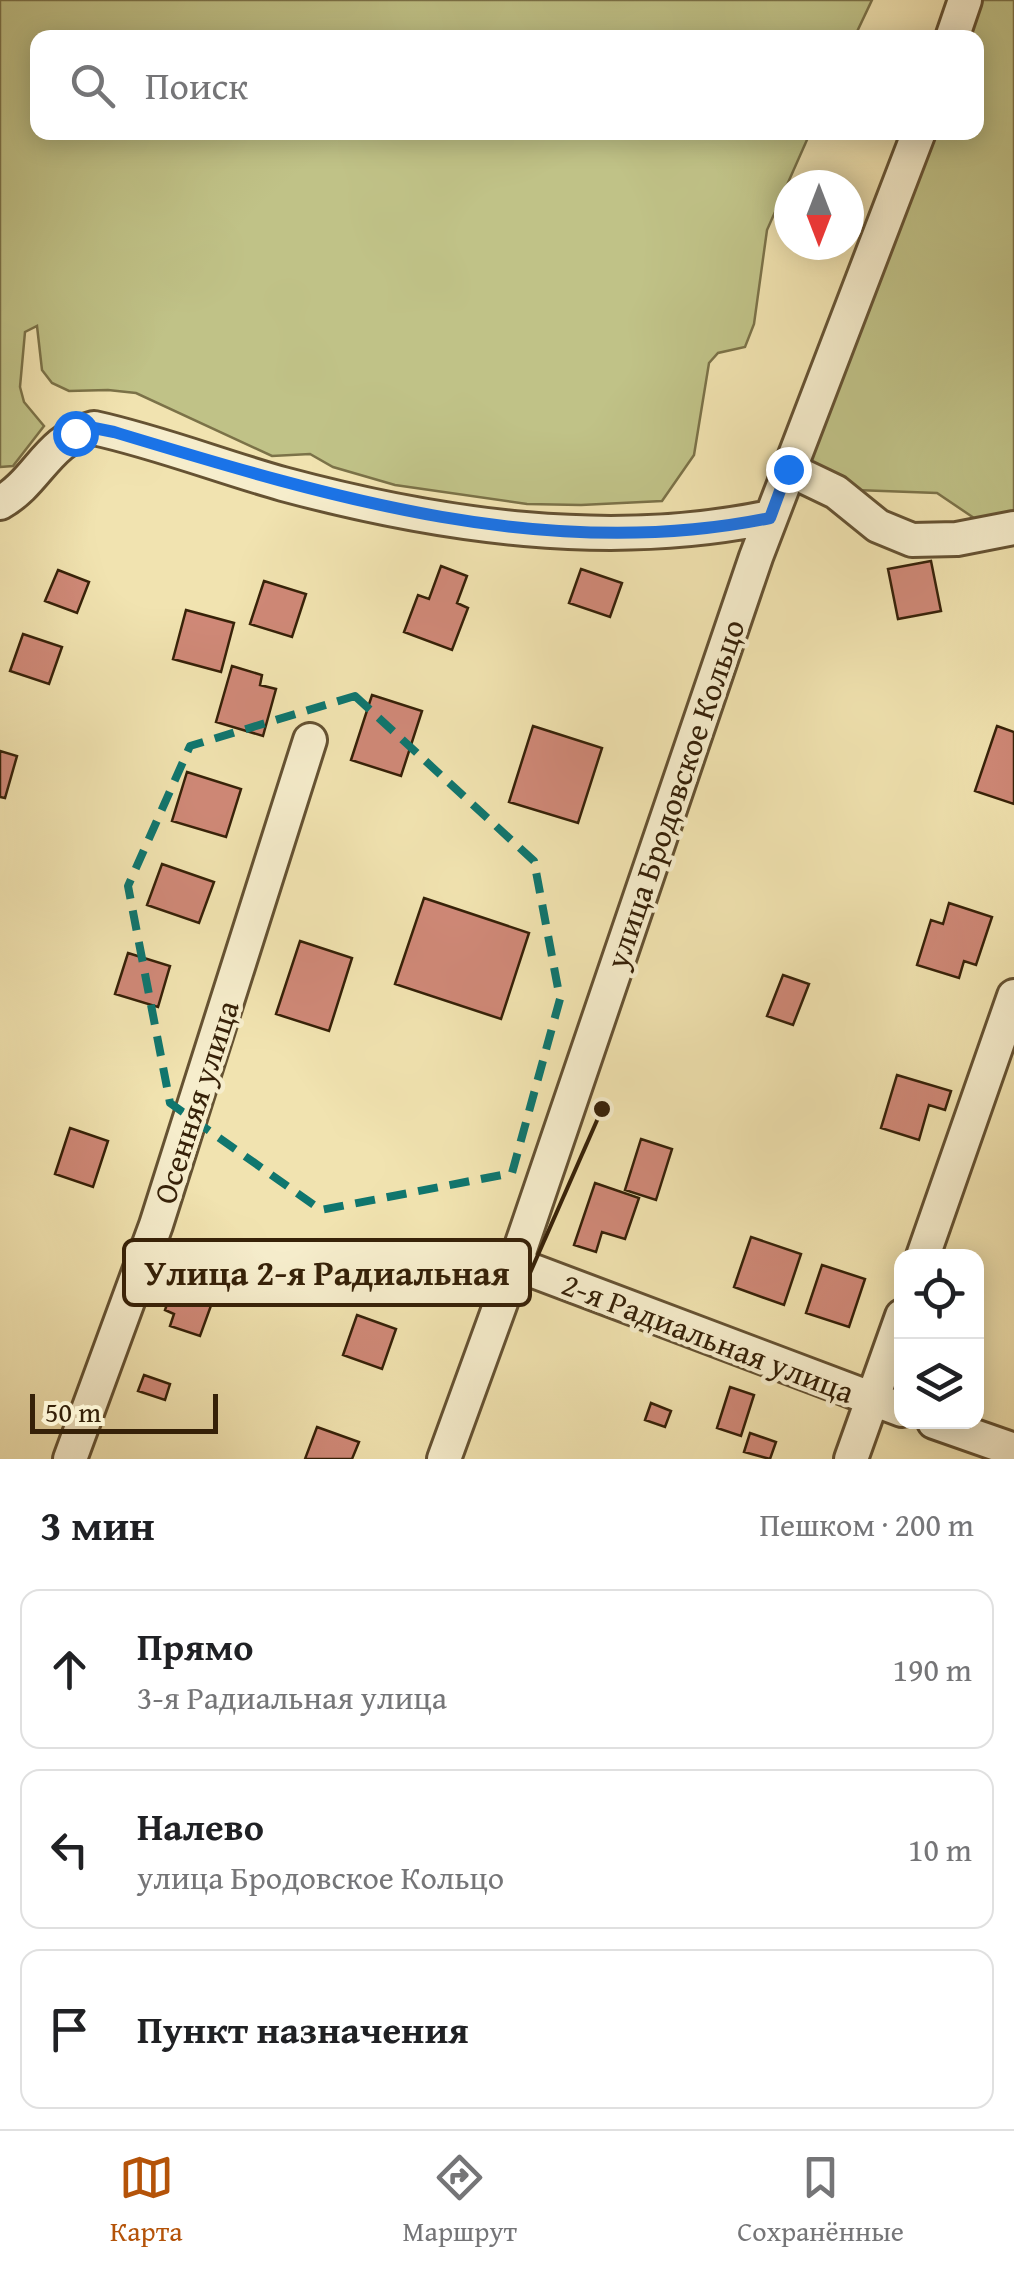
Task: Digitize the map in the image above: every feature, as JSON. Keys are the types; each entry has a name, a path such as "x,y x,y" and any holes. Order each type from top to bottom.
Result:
{"street":[{"path":"955,30 965,0"},
{"name":"улица Бродовское Кольцо","path":"444,1459 515,1264 770,518 916,140"},
{"path":"0,503 25,483 61,442 94,428 285,484 490,525 648,532 770,518"},
{"path":"788,469 836,492 878,526 912,540 958,538 1014,528"},
{"name":"Осенняя улица","path":"70,1459 156,1225 310,740"},
{"path":"924,1249 1014,996"},
{"name":"2-я Радиальная улица","path":"515,1264 887,1405"},
{"path":"851,1459 887,1405 898,1339"},
{"path":"954,1429 1014,1450"}],"highlighted area":[{"path":"355,696 534,861 560,999 512,1173 321,1210 170,1103 128,886 190,746"}],"green space":[{"path":"0,0 872,0 858,30 30,30 30,140 807,140 794,170 774,170 774,214 767,230 754,324 745,347 718,353 709,363 694,455 662,501 527,504 395,485 333,467 310,454 272,456 136,393 69,391 52,383 42,370 37,326 25,332 20,387 24,402 44,426 13,466 0,467"},
{"path":"978,0 1014,0 1014,514 977,520 937,493 856,490 802,468 926,140 984,140 984,30 967,30"}],"building":[{"path":"931,561 941,611 898,619 888,569"},
{"path":"441,566 467,576 457,603 468,608 452,650 404,632 418,595 429,599"},
{"path":"581,569 622,583 610,617 569,603"},
{"path":"58,570 89,582 77,613 45,601"},
{"path":"264,581 306,594 292,637 250,624"},
{"path":"186,610 234,623 221,672 173,659"},
{"path":"23,634 62,647 49,684 10,671"},
{"path":"232,666 262,675 260,685 276,689 263,736 216,722"},
{"path":"372,695 422,711 401,776 351,760"},
{"path":"533,726 602,748 578,823 509,802"},
{"path":"997,726 1014,732 1014,804 975,791"},
{"path":"0,751 17,756 5,798 0,797"},
{"path":"187,772 241,789 226,837 172,821"},
{"path":"162,864 214,882 199,923 147,905"},
{"path":"424,898 529,933 501,1019 395,984"},
{"path":"949,903 992,917 976,965 964,961 959,978 917,965 931,920 943,924"},
{"path":"300,941 352,958 329,1031 276,1014"},
{"path":"128,953 170,966 158,1007 115,994"},
{"path":"783,975 809,984 793,1025 767,1016"},
{"path":"897,1075 951,1091 945,1110 929,1105 919,1140 881,1128"},
{"path":"70,1128 108,1141 93,1187 55,1174"},
{"path":"641,1139 672,1149 656,1200 625,1190"},
{"path":"595,1183 639,1198 625,1239 602,1232 596,1252 574,1245"},
{"path":"751,1237 801,1254 784,1305 734,1287"},
{"path":"181,1264 221,1278 200,1336 170,1326 174,1314 165,1310"},
{"path":"822,1265 865,1279 849,1327 806,1313"},
{"path":"357,1315 396,1329 382,1369 343,1355"},
{"path":"144,1375 170,1384 165,1400 138,1391"},
{"path":"730,1387 754,1395 741,1436 717,1428"},
{"path":"651,1403 671,1411 665,1427 645,1420"},
{"path":"317,1427 359,1442 352,1459 305,1459"},
{"path":"750,1433 776,1442 770,1459 744,1452"}],"place":[{"name":"Улица 2-я Радиальная","path":"602,1109"}],"route":[{"path":"75,433 94,428 114,432 285,484 373,504 540,530 648,532 770,518 788,469"}]}
